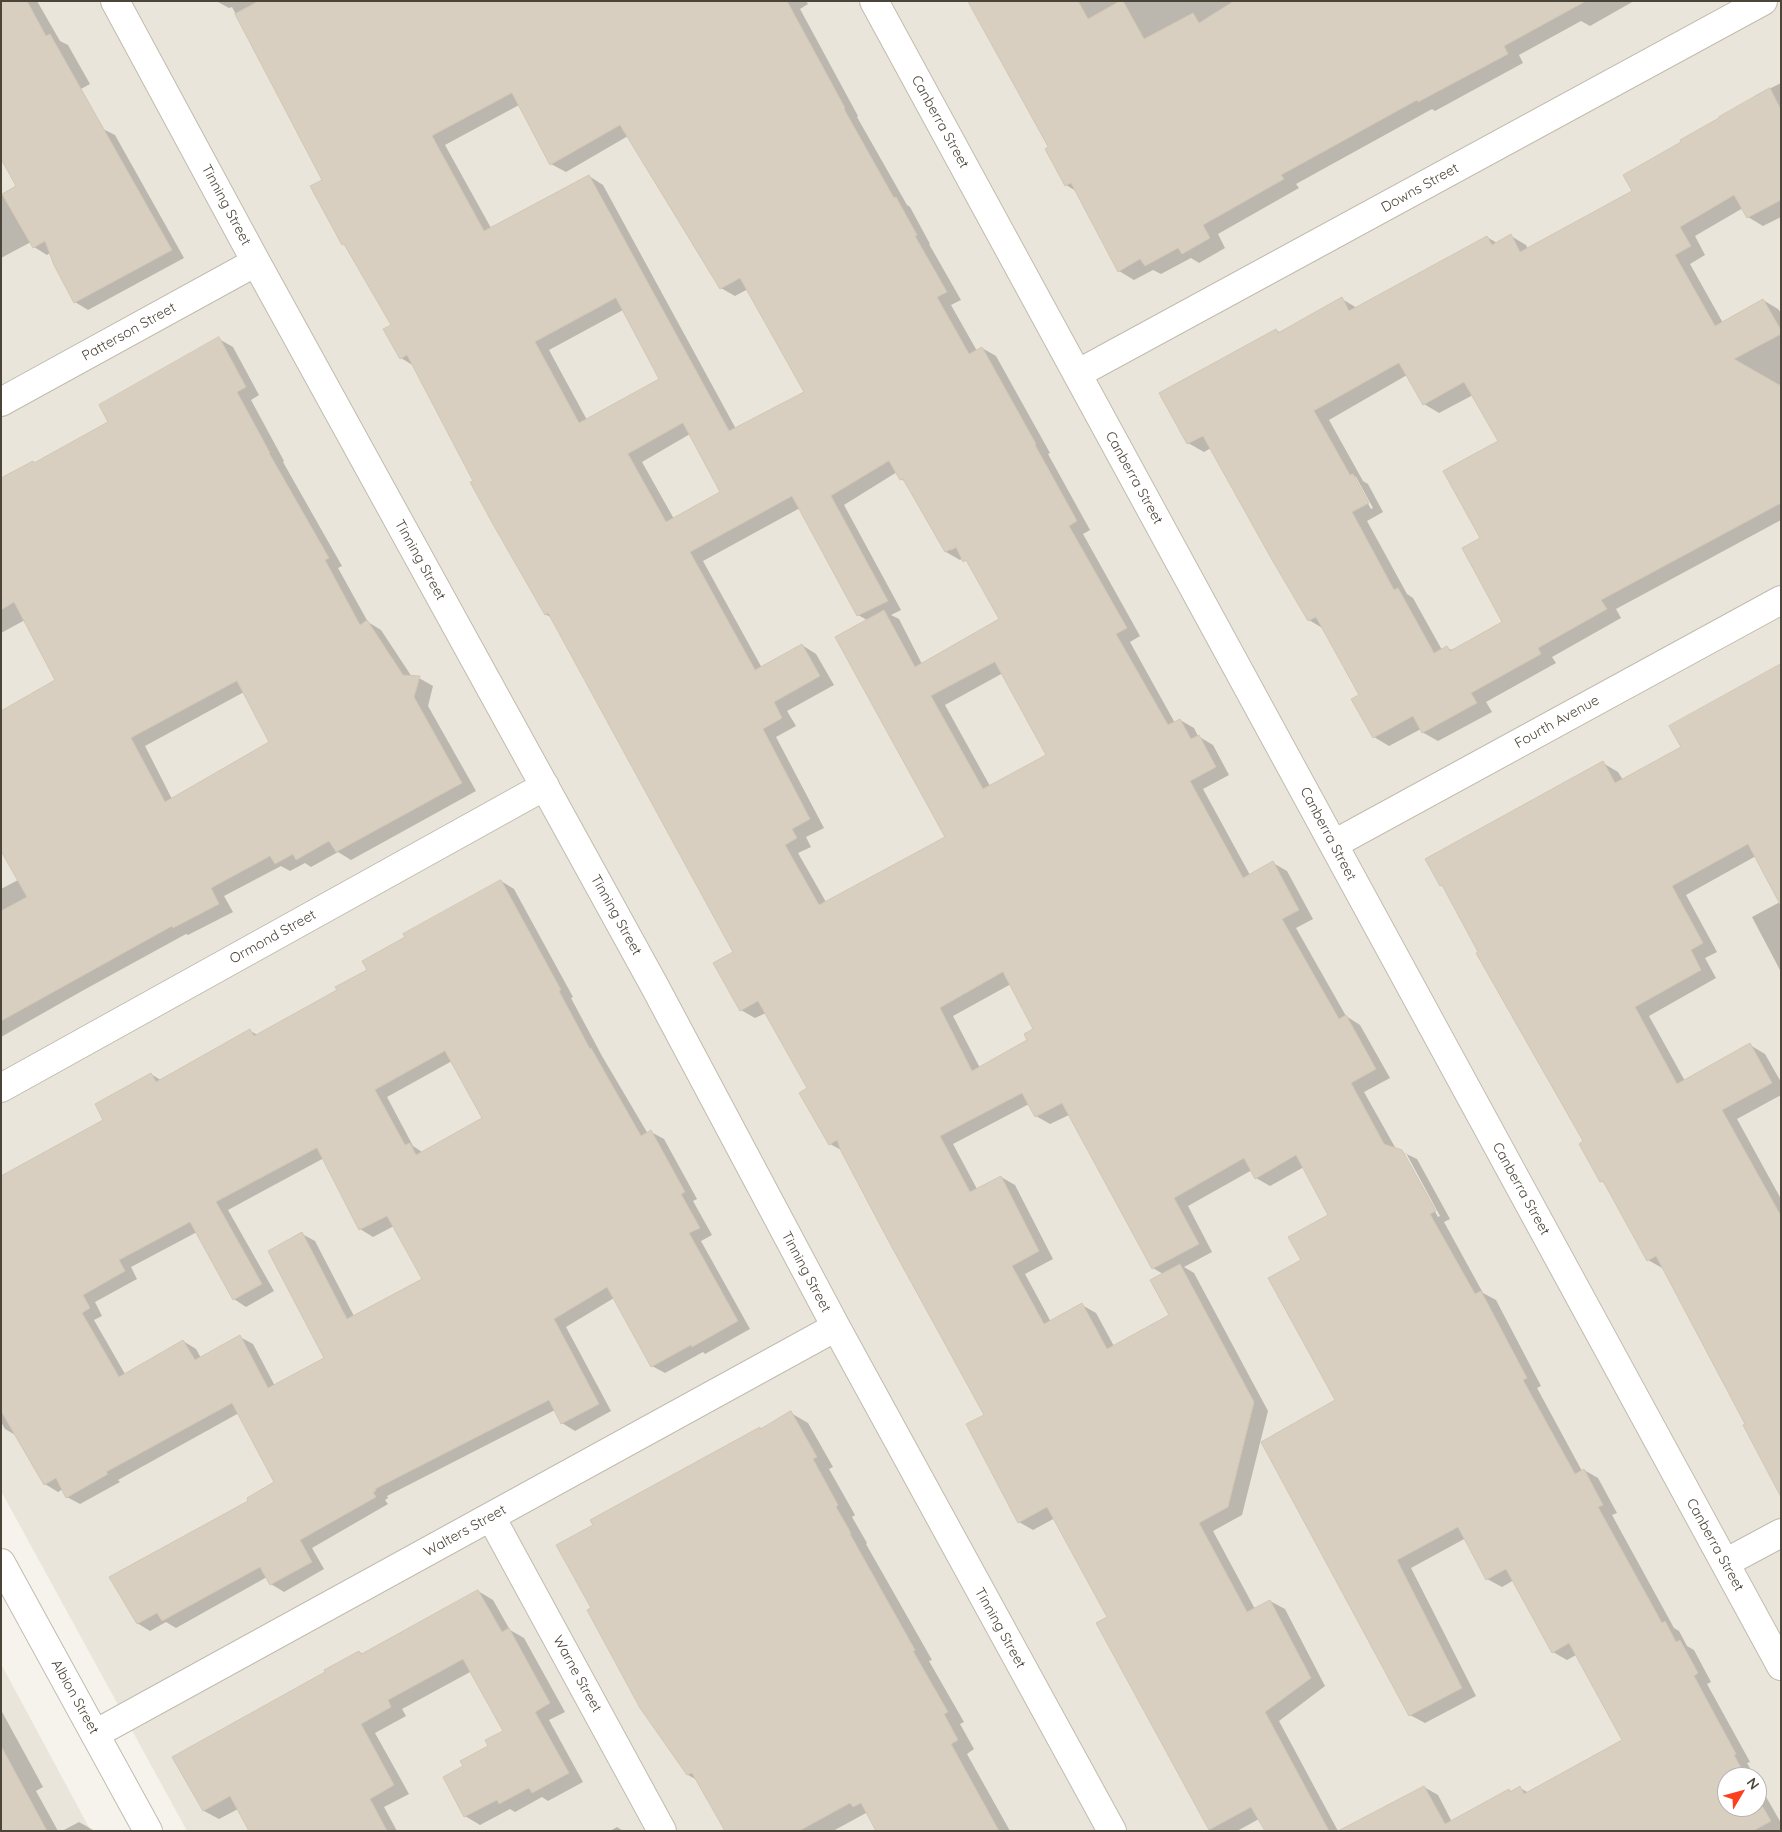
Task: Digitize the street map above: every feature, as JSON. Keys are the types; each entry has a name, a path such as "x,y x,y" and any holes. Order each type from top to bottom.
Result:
{"street":[{"name":"Tinning Street","path":"115,1 256,262 658,993 836,1327 1112,1831"},
{"name":"Canberra Street","path":"874,1 1781,1666"},
{"name":"Downs Street","path":"1077,374 1763,1"},
{"name":"Patterson Street","path":"1,402 256,262"},
{"name":"Fourth Avenue","path":"1334,844 1781,600"},
{"name":"Ormond Street","path":"1,1088 545,786"},
{"name":"Walters Street","path":"95,1734 836,1327"},
{"name":"Warne Street","path":"491,1516 662,1831"},
{"path":"1725,1563 1781,1533"},
{"name":"Albion Street","path":"1,1562 148,1831"}],"shaded area":[{"path":"1,1 1781,1 1781,1831 187,1831 1,1491"},
{"path":"1,1664 91,1831 1,1831"}],"building":[{"path":"1,1 27,1 46,36 50,34 172,250 74,303 54,265 45,241 33,248 2,194 16,186 1,159"},
{"path":"259,1 787,1 844,109 894,198 896,197 917,235 915,236 947,292 937,297 969,354 982,347 1077,521 1069,526 1127,628 1116,634 1168,725 1180,719 1191,739 1199,735 1216,767 1190,781 1243,878 1273,861 1299,910 1282,919 1339,1019 1346,1015 1376,1069 1351,1083 1384,1144 1402,1150 1436,1211 1430,1214 1475,1294 1481,1291 1527,1378 1523,1380 1575,1474 1584,1469 1603,1505 1598,1507 1662,1623 1665,1621 1676,1642 1680,1640 1698,1673 1694,1676 1736,1754 1734,1755 1741,1767 1717,1767 1717,1817 1767,1817 1767,1814 1771,1821 1753,1831 1338,1831 1424,1786 1445,1824 1509,1789 1510,1792 1520,1786 1524,1794 1622,1740 1569,1643 1552,1653 1506,1569 1486,1580 1458,1527 1397,1560 1462,1688 1409,1716 1261,1442 1335,1400 1268,1278 1301,1260 1288,1237 1328,1215 1296,1155 1255,1179 1244,1158 1174,1198 1199,1244 1152,1269 1062,1103 1035,1117 1022,1093 940,1136 970,1192 1001,1176 1039,1251 1012,1266 1044,1324 1082,1303 1107,1349 1169,1315 1150,1280 1180,1264 1254,1402 1228,1507 1199,1523 1247,1612 1270,1600 1311,1678 1265,1712 1329,1831 1265,1831 1251,1807 1209,1830 1096,1623 1107,1617 1047,1507 1018,1523 966,1424 984,1415 888,1240 837,1140 829,1145 799,1093 807,1088 758,1001 740,1011 713,963 733,952 548,613 545,615 494,526 470,482 473,481 407,355 400,359 383,329 391,325 344,244 342,245 310,186 322,180 235,14","holes":["512,93 550,165 620,125 720,289 740,278 804,392 729,431 589,175 484,231 432,136","616,298 659,379 579,423 535,342","683,423 720,492 666,522 628,454","889,461 900,480 903,479 945,552 956,547 963,562 966,560 999,619 915,667 884,610 835,637 945,837 819,905 785,845 797,838 792,829 810,819 763,729 782,718 774,702 820,676 802,644 755,670 690,552 792,496 857,616 888,601 831,496","995,662 1046,755 983,789 931,696","1003,972 1033,1029 1024,1034 1027,1040 972,1071 940,1008"]},
{"path":"968,1 1078,1 1088,19 1123,1 1144,39 1193,13 1199,23 1234,1 1586,1 1504,46 1508,54 1418,102 1417,100 1281,175 1284,179 1203,225 1210,238 1182,254 1178,248 1145,266 1140,259 1118,272 1071,183 1065,186 1045,149 1048,147"},
{"path":"1770,88 1781,110 1781,200 1747,218 1734,195 1680,227 1691,246 1675,255 1715,326 1763,299 1781,330 1781,334 1734,359 1781,386 1781,503 1601,600 1607,609 1538,648 1541,654 1471,693 1477,703 1422,733 1413,716 1373,738 1351,699 1359,695 1316,617 1308,621 1203,436 1187,444 1159,393 1276,329 1278,333 1342,297 1349,311 1487,236 1492,245 1511,234 1520,252 1632,191 1623,175 1681,142 1680,140","holes":["1399,363 1423,405 1464,382 1498,441 1443,471 1480,538 1462,548 1502,622 1450,651 1447,646 1434,653 1398,588 1394,590 1352,512 1369,503 1353,474 1350,475 1314,411"]},
{"path":"219,337 246,387 237,392 269,453 329,558 325,560 360,625 367,620 403,675 420,676 414,697 462,783 336,852 329,841 296,860 293,854 275,864 270,856 211,888 219,904 173,928 172,926 1,1021 1,911 27,897 1,851 1,711 55,680 14,602 1,610 1,478 33,461 34,463 108,422 99,405","holes":["237,681 269,742 165,802 131,738"]},
{"path":"1781,664 1781,906 1748,844 1672,886 1703,943 1691,950 1701,970 1635,1007 1677,1084 1750,1043 1772,1083 1722,1110 1781,1216 1781,1497 1743,1425 1745,1424 1656,1256 1647,1261 1603,1181 1600,1182 1579,1144 1583,1141 1476,953 1478,952 1442,885 1440,886 1425,859 1603,761 1615,783 1681,747 1669,726"},
{"path":"501,880 561,990 559,991 590,1049 641,1136 651,1130 685,1192 681,1194 700,1228 689,1233 738,1321 651,1367 607,1287 554,1319 599,1404 561,1424 549,1400 375,1489 376,1491 373,1492 376,1497 300,1540 312,1562 270,1585 260,1567 162,1621 157,1613 137,1624 109,1577 248,1501 247,1498 274,1482 232,1403 106,1472 108,1474 66,1498 56,1478 44,1485 1,1411 1,1176 103,1120 95,1104 151,1073 156,1082 250,1029 254,1036 337,990 335,987 367,970 362,961 405,937 403,934","holes":["445,1051 482,1118 416,1155 410,1143 405,1145 375,1090","317,1148 359,1230 387,1216 422,1279 347,1319 302,1232 268,1251 324,1358 268,1388 240,1335 195,1360 183,1340 119,1377 82,1313 90,1308 83,1295 125,1271 119,1260 190,1222 233,1300 262,1284 216,1202"]},
{"path":"791,1411 817,1457 813,1459 838,1505 836,1507 850,1534 948,1712 944,1714 958,1740 951,1744 999,1831 876,1831 861,1803 853,1807 850,1803 799,1831 725,1831 692,1773 687,1775 640,1708 587,1610 591,1608 556,1545 593,1525 590,1520"},
{"path":"478,1590 502,1632 509,1628 550,1703 535,1712 569,1773 532,1793 529,1788 499,1804 497,1800 464,1817 443,1777 463,1766 460,1761 488,1746 485,1740 503,1731 463,1659 388,1700 391,1707 361,1724 394,1785 370,1799 387,1831 249,1831 230,1796 203,1811 172,1757 325,1672 324,1670 359,1651 361,1654"},
{"path":"1,1746 47,1831 1,1831"}]}
